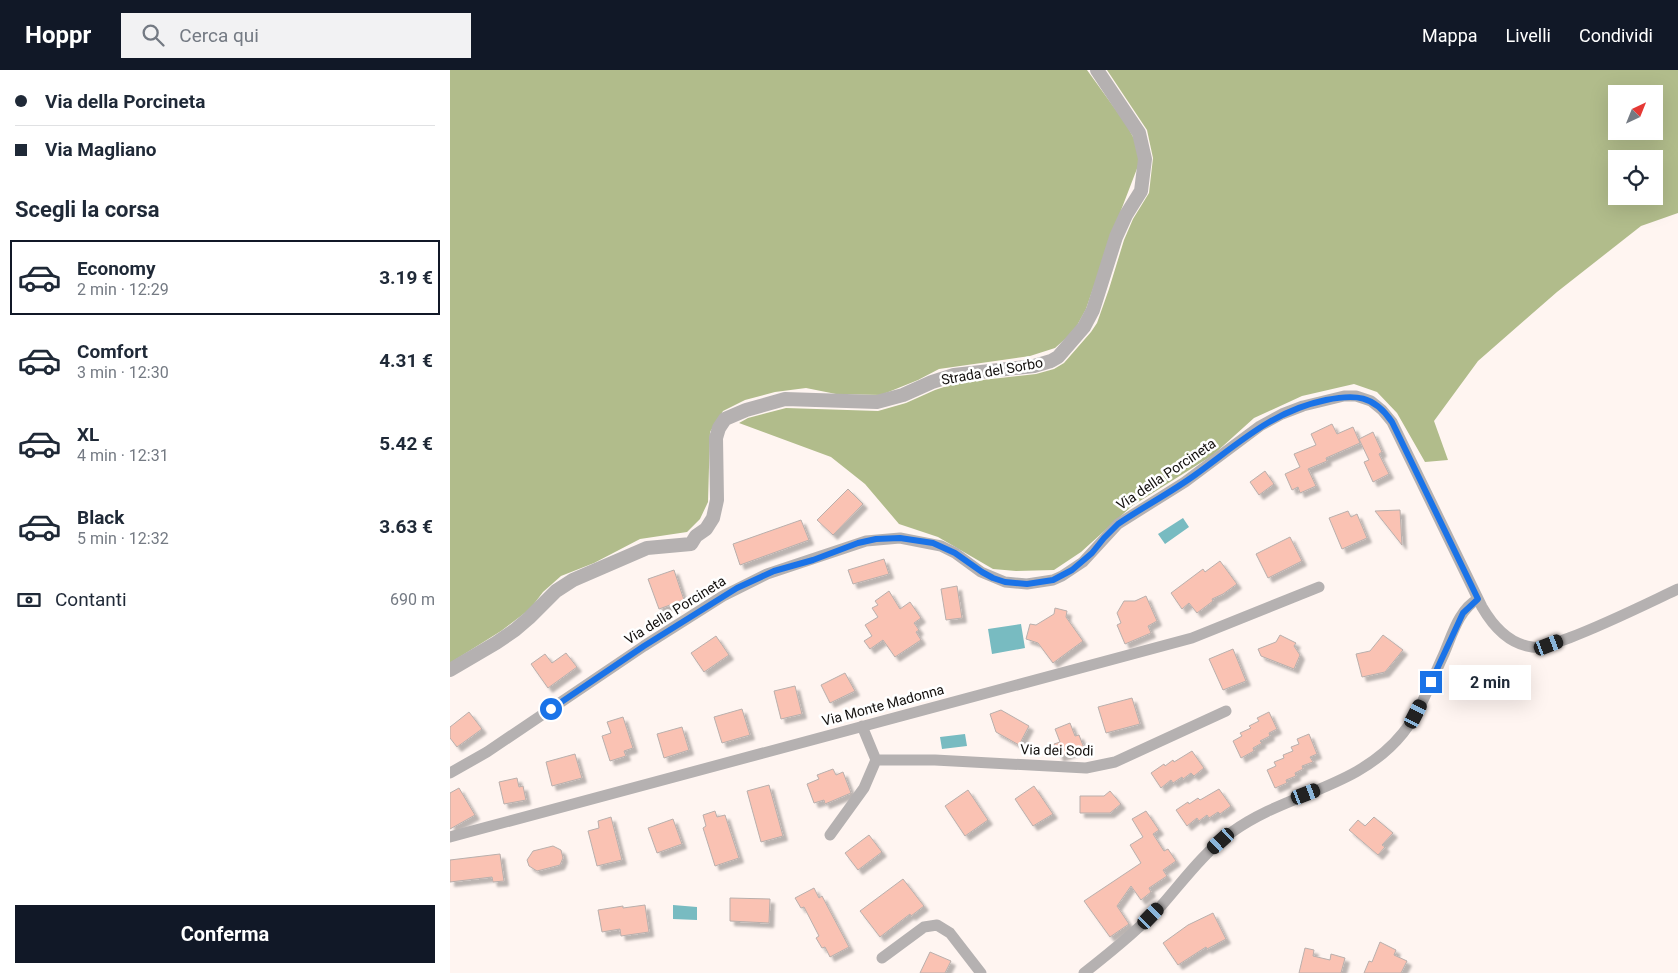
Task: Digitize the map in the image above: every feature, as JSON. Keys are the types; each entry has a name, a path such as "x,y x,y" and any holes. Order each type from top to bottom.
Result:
{"street":[{"name":"Strada del Sorbo","path":"450,670 496,644 516,630 556,591 573,580 646,548 691,544 696,536 706,529 713,518 717,500 716,438 719,428 725,419 746,410 785,399 877,402 903,395 932,382 954,375 1034,366 1058,357 1084,327 1093,310 1116,237 1126,215 1141,191 1144,159 1139,133 1097,70"},
{"name":"Via della Porcineta","path":"450,773 495,747 644,646 723,596 767,574 866,541 900,538 941,546 955,553 982,572 1005,582 1027,584 1053,580 1083,562 1118,524 1184,482 1260,426 1282,414 1303,406 1344,396 1356,396 1371,401 1392,422 1490,620 1501,631 1520,644 1537,647 1549,645 1591,630 1678,589"},
{"name":"Via Monte Madonna","path":"450,837 1192,638 1319,587"},
{"path":"1084,973 1146,920 1208,853 1230,833 1272,810 1353,775 1389,749 1416,714 1463,613 1478,599"},
{"name":"Via dei Sodi","path":"876,760 935,760 1086,768 1115,762 1226,711"},
{"path":"830,835 864,788 876,760 862,726"},
{"path":"882,958 924,927 937,925 950,932 981,973"}],"green space":[{"path":"450,70 1087,70 1126,124 1138,146 1138,166 1086,309 1074,331 1055,348 1030,356 939,369 881,395 836,394 806,388 775,392 745,400 723,411 710,432 708,502 700,519 687,532 640,539 594,563 561,576 543,592 530,609 501,631 450,663"},
{"path":"1107,70 1678,70 1678,213 1641,226 1557,292 1478,361 1434,421 1448,460 1425,462 1397,413 1377,392 1354,384 1302,396 1254,418 1213,455 1132,506 1081,552 1054,570 1016,571 993,569 938,537 899,524 865,484 831,457 739,423 748,418 786,408 878,411 906,403 956,383 1036,374 1054,369 1064,363 1097,323 1124,240 1133,219 1149,193 1153,158 1147,130"}],"water":[{"path":"1183,518 1189,527 1165,544 1158,534"},
{"path":"1021,624 1025,648 992,654 988,629"},
{"path":"965,734 967,746 942,749 940,737"},
{"path":"673,905 697,907 697,920 673,919"}],"building":[{"path":"1332,424 1337,434 1353,427 1360,443 1326,458 1327,461 1308,469 1316,486 1300,493 1298,487 1292,490 1285,474 1300,467 1294,454 1316,445 1311,434"},
{"path":"1373,432 1382,452 1379,454 1389,474 1373,482 1364,462 1369,460 1359,439"},
{"path":"1265,471 1274,484 1259,495 1250,482"},
{"path":"848,489 863,504 833,535 817,520"},
{"path":"1400,510 1402,545 1375,511"},
{"path":"1348,511 1351,517 1357,514 1367,538 1342,549 1329,518"},
{"path":"801,520 809,540 740,565 733,544"},
{"path":"1290,537 1302,561 1268,578 1256,554"},
{"path":"884,559 889,574 853,584 848,570"},
{"path":"1220,561 1237,584 1212,599 1213,601 1197,613 1189,603 1182,609 1171,593 1203,569 1205,572"},
{"path":"674,570 684,600 659,609 648,579"},
{"path":"957,586 962,618 946,620 941,589"},
{"path":"889,591 900,609 910,602 921,618 914,623 919,630 916,632 921,640 895,657 883,640 870,649 864,641 872,636 865,625 878,617 872,608 878,605 875,601"},
{"path":"1146,596 1157,621 1148,626 1151,633 1125,644 1117,625 1121,623 1117,613 1124,601 1135,601"},
{"path":"1055,608 1067,611 1066,617 1083,641 1053,663 1038,643 1026,639 1030,624 1036,625 1054,614"},
{"path":"1280,635 1296,643 1294,646 1300,655 1294,669 1261,656 1258,649 1276,642"},
{"path":"1383,635 1403,650 1385,672 1362,677 1356,654 1370,651"},
{"path":"716,636 729,655 704,672 691,653"},
{"path":"1233,649 1246,681 1223,690 1209,659"},
{"path":"566,653 577,667 548,688 531,664 545,654 552,663"},
{"path":"845,673 855,691 830,703 821,685"},
{"path":"795,686 802,714 781,719 774,691"},
{"path":"1132,698 1140,724 1106,733 1098,707"},
{"path":"742,709 750,735 722,743 714,717"},
{"path":"1001,710 1029,726 1019,745 996,732 990,714"},
{"path":"469,712 482,729 457,747 450,738 450,727"},
{"path":"1269,712 1277,729 1269,733 1270,736 1260,741 1262,743 1253,748 1254,751 1241,758 1233,741 1242,736 1240,733 1251,728 1249,726 1259,721 1257,718"},
{"path":"623,717 633,748 624,751 626,756 610,761 602,736 611,733 607,722"},
{"path":"1070,723 1075,736 1079,735 1084,748 1059,757 1054,744 1060,742 1055,729"},
{"path":"682,727 689,750 664,758 657,734"},
{"path":"1309,734 1317,754 1310,757 1313,762 1302,766 1303,769 1295,773 1296,776 1286,780 1287,783 1275,788 1267,770 1276,766 1274,762 1284,758 1283,755 1293,751 1291,747 1299,744 1297,739"},
{"path":"1192,751 1204,768 1194,776 1191,773 1173,783 1171,780 1161,788 1151,773 1164,764 1165,766 1173,760 1174,762"},
{"path":"575,754 582,778 552,786 546,762"},
{"path":"833,769 836,775 843,772 851,793 825,804 824,800 814,803 807,784 819,779 817,775"},
{"path":"517,778 519,787 523,786 526,800 504,804 499,782"},
{"path":"769,785 783,836 761,842 747,791"},
{"path":"1034,786 1053,814 1033,826 1015,799"},
{"path":"459,788 475,815 450,829 450,793"},
{"path":"1219,789 1231,806 1220,814 1218,812 1209,818 1207,815 1199,821 1197,818 1187,826 1176,810 1188,802 1189,804 1198,798 1200,800"},
{"path":"968,790 988,820 965,836 945,806"},
{"path":"1110,791 1121,804 1110,813 1080,813 1080,796 1104,796"},
{"path":"715,811 717,817 725,815 739,858 715,866 703,828 706,826 703,815"},
{"path":"1146,811 1159,830 1153,834 1164,851 1168,849 1176,861 1163,870 1167,876 1149,888 1151,892 1141,900 1131,886 1117,906 1129,924 1110,937 1084,901 1141,863 1130,845 1143,837 1132,819"},
{"path":"611,817 622,860 597,866 588,831 599,828 598,821"},
{"path":"1374,817 1393,833 1382,845 1385,847 1378,855 1349,830 1358,820 1365,826"},
{"path":"673,819 682,844 657,853 648,828"},
{"path":"869,835 882,852 858,870 845,853"},
{"path":"553,846 561,850 563,858 560,865 537,871 529,866 527,860 533,851"},
{"path":"500,854 504,881 493,882 492,877 450,882 450,860"},
{"path":"903,879 924,906 911,916 910,914 880,937 860,911"},
{"path":"814,888 819,898 822,896 849,947 830,957 825,947 822,948 816,938 819,936 804,907 801,908 795,898"},
{"path":"730,898 770,899 769,923 730,921"},
{"path":"645,905 649,932 621,936 620,929 602,932 598,910"},
{"path":"1213,913 1226,939 1207,949 1206,947 1178,965 1163,943 1188,925"},
{"path":"1380,942 1396,950 1394,955 1407,961 1401,973 1364,973 1369,961 1372,962"},
{"path":"1305,948 1314,950 1313,956 1330,960 1331,954 1345,958 1341,973 1299,973"},
{"path":"930,952 951,961 945,973 920,973"}],"route":[{"path":"551,709 644,646 737,588 774,571 813,560 866,541 900,538 941,546 963,558 982,572 1005,582 1027,584 1053,580 1072,570 1088,558 1108,533 1118,524 1184,482 1260,426 1282,414 1314,402 1344,396 1356,396 1371,401 1392,422 1478,599 1466,609 1459,620 1431,682"}]}
